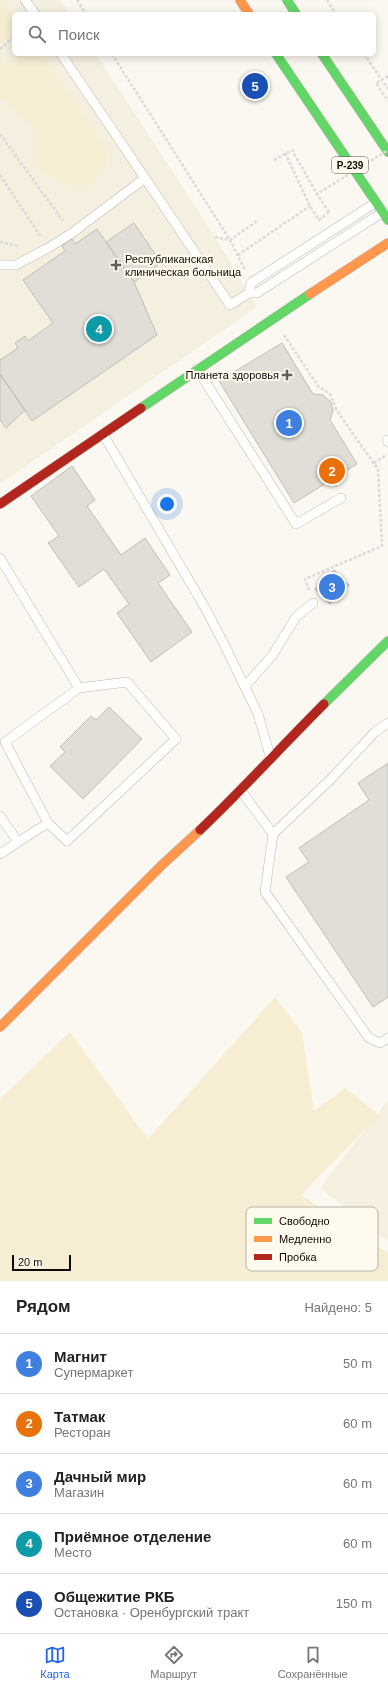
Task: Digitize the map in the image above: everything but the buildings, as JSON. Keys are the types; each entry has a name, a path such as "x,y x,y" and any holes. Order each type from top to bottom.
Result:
{"street":[{"path":"240,0 248,12"},
{"path":"287,0 295,12"},
{"name":"Р-239","path":"277,56 385,216"},
{"path":"323,56 388,151"},
{"path":"0,504 273,318 388,244"},
{"path":"0,1027 162,865 241,791 271,757 388,641"}],"lane":[{"path":"25,0 34,12"},
{"path":"62,56 230,305 249,293 257,293 385,216"},
{"path":"0,265 16,266 48,248 72,233 144,178"},
{"path":"249,293 252,283 375,203"},
{"path":"197,369 296,524 342,498"},
{"path":"102,434 204,606 258,714 271,757"},
{"path":"0,558 79,688"},
{"path":"245,686 272,656 296,617 313,603"},
{"path":"127,682 176,739 67,841 48,823 5,742 79,688 127,682"},
{"path":"388,724 375,732 331,780 273,834 265,892 369,1038 380,1043 388,1038"},
{"path":"241,791 273,834"},
{"path":"0,816 18,842"},
{"path":"0,854 48,823"}],"path":[{"path":"77,0 85,12"},
{"path":"327,0 335,12"},
{"path":"0,49 12,38"},
{"path":"113,56 230,240 252,283"},
{"path":"365,56 388,89"},
{"path":"388,76 376,84 388,101"},
{"path":"0,134 72,233"},
{"path":"274,160 285,153 292,150 329,212 319,220 310,206 285,153"},
{"path":"317,194 388,151"},
{"path":"0,175 48,248"},
{"path":"238,255 310,206"},
{"path":"215,237 230,240 257,221"},
{"path":"273,318 318,386 330,394 336,409 378,469 382,546 305,579 313,603"},
{"path":"374,463 388,454"}],"shaded area":[{"name":"Республиканская клиническая больница","path":"0,0 61,0 69,12 12,12 12,56 97,56 215,237 257,307 0,484"},
{"path":"0,0 2,0 12,14 12,35 0,44"},
{"path":"17,56 42,56 107,149 107,165 91,185 73,186 57,180 37,166 34,150 34,132 25,119 0,97 0,67"},
{"path":"275,997 302,1032 314,1111 345,1088 379,1115 301,1195 319,1207 246,1207 246,1271 378,1271 378,1246 388,1253 388,1281 0,1281 0,1099 70,1032 148,1139"},
{"path":"388,1100 388,1241 378,1233 378,1207 344,1207 320,1188"}],"traffic: fast":[{"path":"287,0 295,12"},
{"path":"277,56 388,220"},
{"path":"323,56 388,152"},
{"path":"141,408 310,294"},
{"path":"324,704 388,641"}],"traffic: slow":[{"path":"240,0 248,12"},
{"path":"310,294 388,243"},
{"path":"0,1027 162,865 200,830"}],"traffic: jam":[{"path":"0,504 141,408"},
{"path":"200,830 324,704"}],"place":[{"name":"Общежитие РКБ","path":"255,86"},
{"name":"Республиканская клиническая больница","path":"116,265"},
{"name":"Приёмное отделение","path":"99,329"},
{"name":"Планета здоровья","path":"287,375"},
{"name":"Магнит","path":"289,423"},
{"name":"Татмак","path":"332,471"},
{"name":"Дачный мир","path":"332,587"}]}
